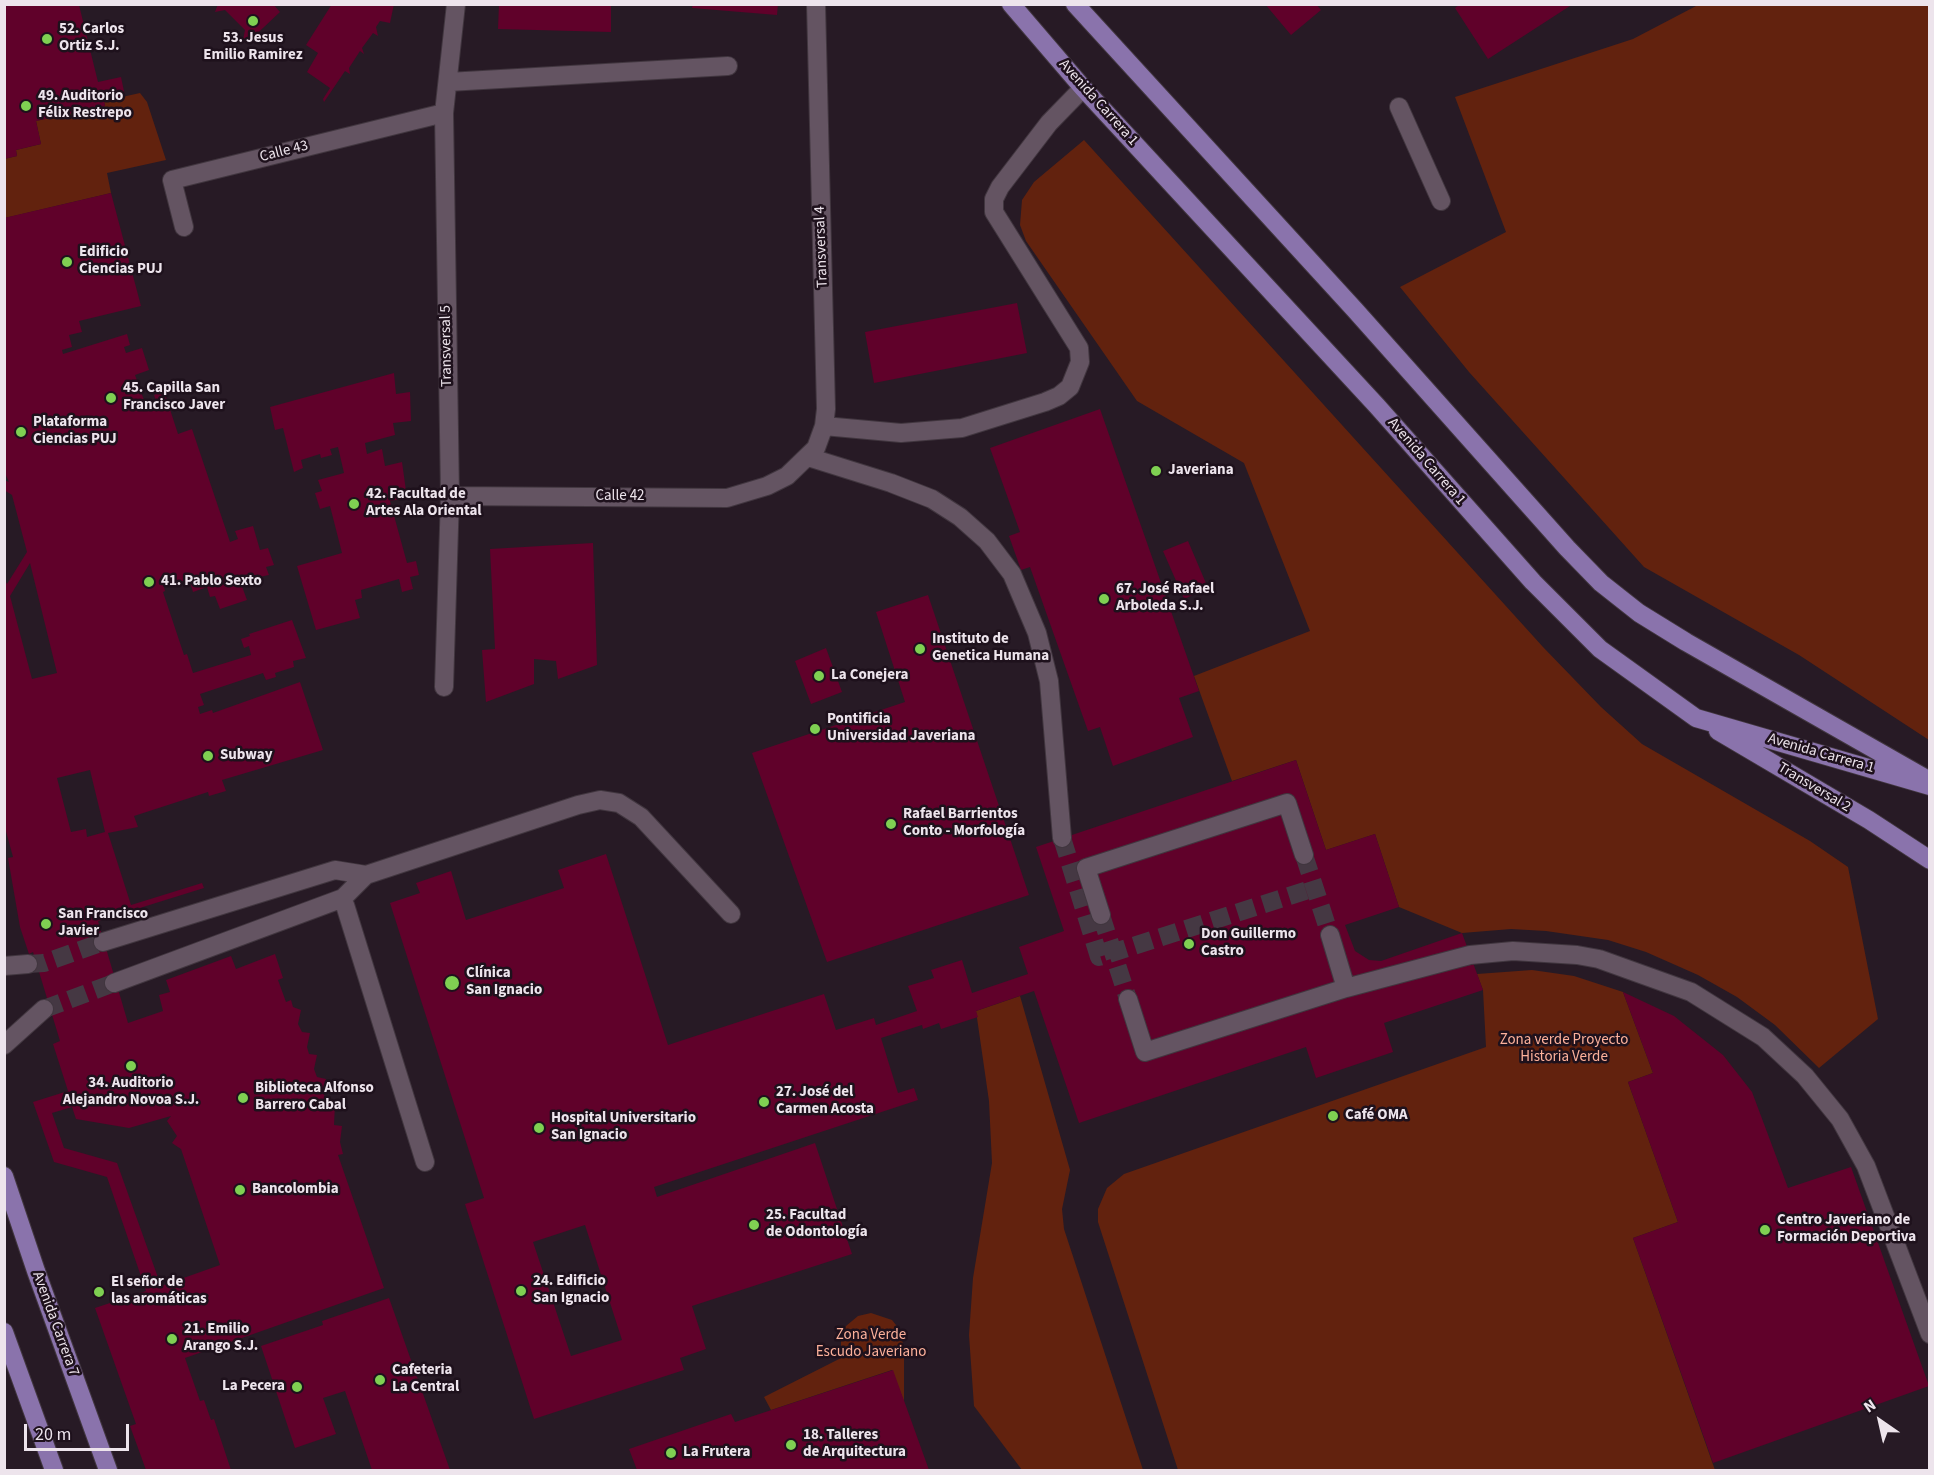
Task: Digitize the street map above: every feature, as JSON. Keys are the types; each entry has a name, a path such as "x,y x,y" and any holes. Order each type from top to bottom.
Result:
{"main road":[{"name":"Avenida Carrera 1","path":"1011,4 1083,88 1377,406 1428,467 1575,626 1632,674 1696,718 1929,786"},
{"name":"Avenida Carrera 1","path":"1075,4 1601,583 1639,613 1686,642 1929,781"},
{"name":"Transversal 2","path":"1696,718 1869,820 1929,861"},
{"name":"Avenida Carrera 7","path":"4,1176 108,1470"},
{"path":"4,1332 54,1470"}],"street":[{"name":"Transversal 5","path":"444,687 450,496 444,112 456,4"},
{"name":"Transversal 4","path":"787,476 816,448 824,426 826,409 816,4"},
{"path":"448,82 728,66"},
{"path":"824,426 901,433 962,428 1045,402 1059,396 1070,387 1080,362 1079,348 993,212 994,199 1000,187 1049,123 1083,88"},
{"path":"1399,106 1442,201"},
{"name":"Calle 43","path":"184,226 172,180 444,112"},
{"path":"808,457 891,483 932,499 960,517 987,541 1012,574 1037,633 1049,681 1062,838"},
{"name":"Calle 42","path":"450,496 727,498 767,486 787,476"},
{"path":"114,983 343,898 366,875 578,805 600,800 619,803 641,817 731,914"},
{"path":"1101,915 1086,868 1287,803 1304,855"},
{"path":"103,942 335,870 366,875"},
{"path":"345,905 425,1162"},
{"path":"1330,935 1346,988"},
{"path":"1128,999 1145,1052 1346,988 1470,955 1542,951 1599,959 1691,993 1726,1012 1763,1037 1797,1067 1840,1119 1866,1166 1929,1334"},
{"path":"4,966 28,964"},
{"path":"4,1045 44,1009"}],"green space":[{"path":"1698,5 1929,5 1929,740 1799,655 1644,567 1469,372 1400,287 1506,232 1455,97 1633,39"},
{"path":"140,93 147,102 166,160 107,173 111,193 5,218 4,159 17,156 16,150 41,144 36,121 105,106 104,101"},
{"path":"1084,140 1543,647 1601,707 1642,744 1810,841 1848,867 1878,1019 1819,1068 1775,1025 1737,997 1698,975 1646,952 1608,940 1546,931 1511,929 1462,933 1399,907 1375,834 1326,850 1296,760 1232,781 1194,676 1310,631 1244,463 1137,401 1026,241 1020,225 1022,200 1034,182"},
{"name":"Zona verde Proyecto Historia Verde","path":"1532,970 1574,976 1623,992 1653,1073 1628,1082 1678,1222 1633,1238 1715,1470 1178,1470 1098,1222 1098,1209 1107,1188 1124,1174 1486,1047 1483,990 1477,974"},
{"path":"1020,996 1070,1170 1062,1209 1064,1229 1143,1470 1022,1470 974,1406 969,1335 973,1278 992,1163 989,1101 976,1011"},
{"name":"Zona Verde Escudo Javeriano","path":"871,1313 892,1320 900,1330 904,1349 904,1402 892,1370 771,1410 764,1397 841,1358 841,1336 846,1326 858,1316"}],"building":[{"name":"53. Jesus Emilio Ramirez","path":"218,4 273,4 280,12 247,43 243,40 245,30 225,10 215,12"},
{"path":"332,4 394,4 390,23 380,21 376,27 378,36 373,33 362,48 364,54 360,51 349,68 350,74 345,71 324,102 323,99 330,88 307,72 318,53 306,45"},
{"path":"499,4 611,4 611,32 498,29"},
{"path":"693,4 778,4 777,15 692,8"},
{"path":"1265,4 1316,4 1321,10 1291,35"},
{"path":"1460,4 1573,4 1488,59 1455,8"},
{"path":"4,5 79,5 98,82 121,77 125,96 104,101 105,106 36,121 41,144 16,150 17,156 4,159"},
{"path":"111,193 141,306 79,321 82,332 69,335 72,347 62,350 63,354 127,334 130,345 124,347 126,353 142,348 149,370 135,375 145,403 149,402 151,406 157,404 154,395 164,391 178,434 192,429 230,542 238,539 235,531 253,526 260,550 268,548 274,565 266,567 269,575 240,581 247,600 220,609 215,596 210,597 207,587 193,592 189,579 164,587 163,592 184,655 187,654 193,673 251,655 249,646 244,648 241,639 250,636 249,634 292,620 306,658 293,661 294,667 275,673 276,677 266,680 263,673 200,694 204,705 198,707 200,714 212,710 213,713 300,682 323,750 222,780 226,791 209,796 208,792 134,816 138,827 108,833 131,905 202,883 204,888 98,921 128,1023 163,1011 159,995 170,992 166,980 231,956 236,969 275,954 283,978 278,980 286,1002 291,1000 293,1007 301,1010 298,1024 302,1032 310,1033 307,1047 309,1054 317,1055 314,1069 317,1077 326,1079 324,1094 326,1103 335,1104 334,1125 342,1126 340,1142 343,1154 338,1155 384,1288 185,1358 200,1401 204,1400 211,1420 214,1419 231,1470 146,1470 130,1426 136,1424 95,1308 146,1291 107,1177 54,1162 33,1102 68,1091 53,1044 60,1041 33,952 29,954 20,927 8,858 13,857 4,824 4,578 7,584 27,552 12,495 4,490 4,480 9,482 4,471 4,218","holes":["30,563 57,673 32,679 10,596","90,770 105,832 87,837 86,829 71,832 57,778","72,1107 76,1119 129,1128 171,1116 167,1121 177,1136 172,1143 181,1149 220,1265 161,1286 117,1163 64,1148 52,1113"]},
{"path":"1017,303 1027,353 874,383 865,332"},
{"name":"42. Facultad de Artes Ala Oriental","path":"394,373 396,394 410,392 411,421 393,423 395,435 365,443 367,454 382,449 385,466 402,462 407,498 390,501 407,563 416,561 419,575 410,577 413,589 402,592 399,579 361,590 362,598 355,600 360,618 316,630 297,566 342,553 330,506 320,509 315,493 322,491 318,480 344,473 338,447 330,449 332,455 321,458 320,454 301,460 303,468 294,472 283,428 275,430 270,407"},
{"name":"67. José Rafael Arboleda S.J.","path":"1100,409 1199,691 1179,698 1193,737 1113,766 1100,727 1088,731 1030,567 1021,570 1009,536 1020,532 990,448"},
{"path":"1188,541 1208,588 1184,599 1163,551"},
{"path":"593,543 597,665 558,679 556,661 534,659 534,684 486,702 482,650 495,649 490,549"},
{"name":"Rafael Barrientos Conto - Morfología","path":"928,595 1029,895 827,962 752,753 905,702 876,612"},
{"name":"La Conejera","path":"826,648 842,692 811,704 795,661"},
{"path":"1296,760 1326,850 1375,834 1399,907 1345,925 1355,951 1369,960 1381,961 1462,933 1483,990 1384,1023 1393,1052 1316,1078 1306,1047 1079,1123 1034,991 976,1011 978,1017 941,1029 939,1023 923,1029 922,1025 881,1038 898,1093 914,1088 918,1100 654,1187 657,1197 815,1143 852,1254 692,1306 706,1349 680,1358 684,1370 534,1419 465,1204 484,1198 390,903 420,893 416,883 451,871 466,920 564,888 558,870 606,854 668,1045 824,994 836,1030 874,1018 876,1025 917,1011 908,986 934,978 931,970 962,960 972,993 1028,974 1019,947 1064,931 1036,847","holes":["585,1225 622,1340 571,1356 533,1242"]},
{"name":"Centro Javeriano de Formación Deportiva","path":"1623,992 1674,1016 1723,1055 1752,1092 1788,1188 1851,1167 1929,1386 1713,1463 1633,1238 1678,1222 1628,1082 1653,1073"},
{"name":"Cafeteria La Central","path":"389,1298 450,1470 372,1470 345,1391 323,1398 336,1434 295,1448 261,1346 323,1325 322,1321"},
{"path":"893,1370 929,1470 637,1470 629,1449 731,1414 735,1422"}],"tunnel":[{"path":"1062,838 1099,957 1314,888"},
{"path":"1304,855 1330,935"},
{"path":"1101,915 1128,999"},
{"path":"28,964 44,963 103,942"},
{"path":"44,1009 114,983"}],"place":[{"name":"53. Jesus Emilio Ramirez","path":"253,21"},
{"name":"52. Carlos Ortiz S.J.","path":"47,39"},
{"name":"49. Auditorio Félix Restrepo","path":"26,106"},
{"name":"Edificio Ciencias PUJ","path":"67,262"},
{"name":"45. Capilla San Francisco Javer","path":"111,398"},
{"name":"Plataforma Ciencias PUJ","path":"21,432"},
{"name":"Javeriana","path":"1156,471"},
{"name":"42. Facultad de Artes Ala Oriental","path":"354,504"},
{"name":"41. Pablo Sexto","path":"149,582"},
{"name":"67. José Rafael Arboleda S.J.","path":"1104,599"},
{"name":"Instituto de Genetica Humana","path":"920,649"},
{"name":"La Conejera","path":"819,676"},
{"name":"Pontificia Universidad Javeriana","path":"815,729"},
{"name":"Subway","path":"208,756"},
{"name":"Rafael Barrientos Conto - Morfología","path":"891,824"},
{"name":"San Francisco Javier","path":"46,924"},
{"name":"Don Guillermo Castro","path":"1189,944"},
{"name":"Clínica San Ignacio","path":"452,983"},
{"name":"34. Auditorio Alejandro Novoa S.J.","path":"131,1066"},
{"name":"Biblioteca Alfonso Barrero Cabal","path":"243,1098"},
{"name":"27. José del Carmen Acosta","path":"764,1102"},
{"name":"Café OMA","path":"1333,1116"},
{"name":"Hospital Universitario San Ignacio","path":"539,1128"},
{"name":"Bancolombia","path":"240,1190"},
{"name":"25. Facultad de Odontología","path":"754,1225"},
{"name":"Centro Javeriano de Formación Deportiva","path":"1765,1230"},
{"name":"24. Edificio San Ignacio","path":"521,1291"},
{"name":"El señor de las aromáticas","path":"99,1292"},
{"name":"21. Emilio Arango S.J.","path":"172,1339"},
{"name":"Cafeteria La Central","path":"380,1380"},
{"name":"La Pecera","path":"297,1387"},
{"name":"18. Talleres de Arquitectura","path":"791,1445"},
{"name":"La Frutera","path":"671,1453"}]}
